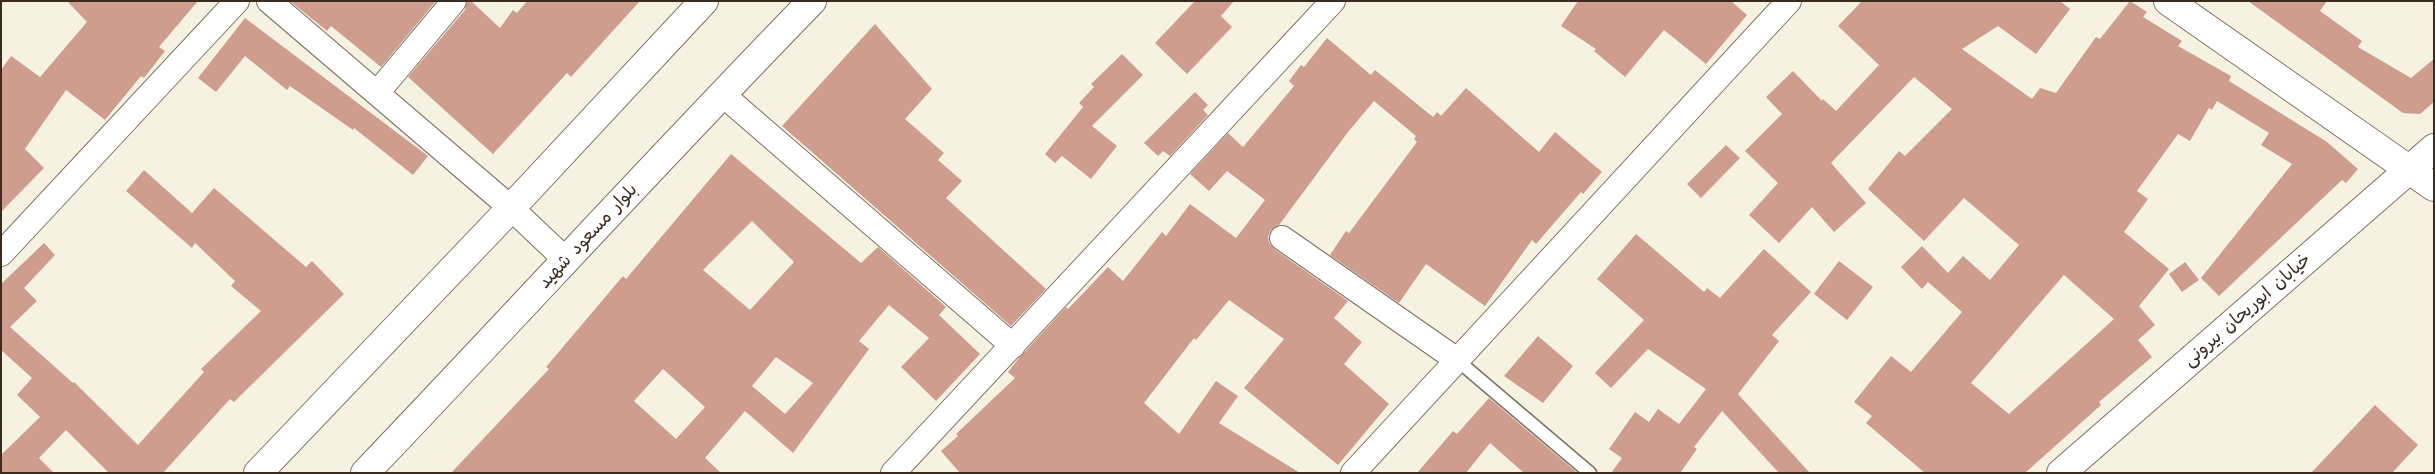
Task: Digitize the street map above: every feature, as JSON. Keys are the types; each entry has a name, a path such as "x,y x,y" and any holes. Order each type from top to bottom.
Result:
{"main road":[{"path":"258,473 511,208 704,1"},
{"name":"بلوار مسعود شهید","path":"366,473 568,261 722,94 812,1"},
{"path":"2181,5 2434,187"},
{"name":"خیابان ابوریحان بیرونی","path":"2061,473 2434,148"}],"street":[{"path":"1,254 237,1"},
{"path":"269,1 511,208 568,261"},
{"path":"377,93 454,1"},
{"path":"893,473 1333,1"},
{"path":"1352,473 1789,1"},
{"path":"722,94 1013,346"},
{"path":"1282,238 1457,360"}],"lane":[{"path":"1457,360 1590,473"}],"building":[{"path":"67,1 198,1 159,47 165,51 144,78 141,76 105,120 66,90 25,149 44,168 1,212 1,70 11,56 40,77 87,22"},
{"path":"290,1 436,1 381,67 331,26 327,31"},
{"path":"467,1 471,1 500,28 513,10 517,13 527,1 640,1 571,77 567,73 493,154 408,77 465,10"},
{"path":"1195,1 1234,1 1221,16 1232,27 1187,74 1155,43"},
{"path":"1578,1 1731,1 1747,15 1706,64 1664,30 1625,77 1594,51 1596,49 1561,26"},
{"path":"1862,1 2060,1 2070,9 2036,54 1998,26 1962,49 2032,99 2040,88 2056,93 2096,37 2100,39 2130,1 2147,12 2143,17 2182,41 2178,46 2231,76 2229,81 2327,142 2358,169 2346,183 2342,180 2219,296 2201,278 2292,164 2261,145 2269,133 2217,101 2212,110 2209,108 2190,141 2178,134 2137,191 2148,199 2124,232 2169,269 2139,306 2155,325 2138,340 2152,357 2099,402 2101,405 2025,473 1925,473 1866,423 1872,416 1854,402 1891,356 1911,372 1962,312 1928,282 1922,289 1901,267 1922,246 1948,273 1963,256 1990,280 2019,245 1964,198 1924,241 1868,189 1899,151 1905,156 1952,109 1914,77 1831,163 1866,203 1834,232 1812,207 1779,243 1749,215 1778,183 1745,151 1782,114 1766,97 1793,71 1822,101 1823,99 1836,111 1879,65 1838,26","holes":["2064,275 2114,319 2009,414 1971,383"]},
{"path":"2248,1 2327,1 2320,11 2362,41 2358,47 2411,78 2434,59 2434,102 2420,114 2403,113"},
{"path":"245,18 428,156 413,175 354,128 353,130 290,86 287,90 245,56 216,92 198,78"},
{"path":"875,24 932,89 905,119 944,153 938,160 962,181 946,198 1046,289 1011,326 782,126"},
{"path":"1327,38 1371,75 1375,70 1433,117 1437,112 1441,116 1466,88 1539,152 1555,132 1602,172 1583,194 1581,192 1536,244 1532,240 1485,306 1426,264 1399,303 1330,255 1346,231 1349,233 1417,142 1414,139 1416,136 1374,101 1348,132 1279,225 1271,230 1268,236 1269,243 1274,249 1348,301 1334,318 1362,342 1344,364 1389,404 1338,465 1244,388 1284,339 1229,300 1196,340 1194,338 1144,403 1179,434 1216,381 1238,396 1219,423 1300,473 960,473 941,451 958,436 956,434 1015,378 1008,372 1019,358 1066,307 1068,309 1108,267 1123,281 1162,232 1166,236 1190,204 1236,238 1265,200 1227,171 1209,191 1190,174 1228,133 1243,147 1294,86 1289,81 1301,65 1304,67"},
{"path":"1122,54 1143,75 1092,126 1117,146 1091,179 1062,156 1055,163 1045,154 1083,107 1079,103 1094,87 1091,84"},
{"path":"1195,92 1208,105 1203,110 1208,115 1170,156 1163,151 1158,156 1144,143"},
{"path":"1726,145 1740,158 1701,198 1687,184"},
{"path":"731,154 861,263 878,247 946,307 939,315 980,354 936,401 901,367 929,338 889,305 859,341 869,349 793,453 745,411 705,458 721,473 451,473 549,369 546,367 623,276 626,279","holes":["752,221 794,262 750,310 703,270","776,357 813,383 785,414 752,386","663,369 705,407 676,439 634,401"]},
{"path":"144,170 192,213 214,188 306,267 312,261 344,294 234,402 230,399 163,473 109,473 66,430 39,458 54,473 1,473 1,455 40,417 17,395 32,378 1,350 1,284 44,243 55,255 24,288 37,301 10,327 74,382 138,445 204,372 201,369 261,311 231,286 235,281 195,243 192,248 126,191"},
{"path":"1636,234 1704,292 1707,288 1720,298 1764,249 1811,292 1772,335 1779,341 1738,394 1810,473 1779,473 1722,411 1694,447 1697,449 1680,473 1611,473 1622,458 1609,449 1635,412 1649,422 1658,409 1679,424 1706,389 1648,349 1611,388 1595,373 1644,320 1597,279"},
{"path":"1839,261 1873,287 1847,320 1814,294"},
{"path":"2185,262 2199,280 2182,292 2169,274"},
{"path":"1538,336 1573,366 1543,403 1504,376"},
{"path":"1489,398 1577,473 1524,473 1490,443 1466,473 1417,473 1453,431 1457,434"},
{"path":"2375,405 2418,445 2392,473 2311,473"}]}
